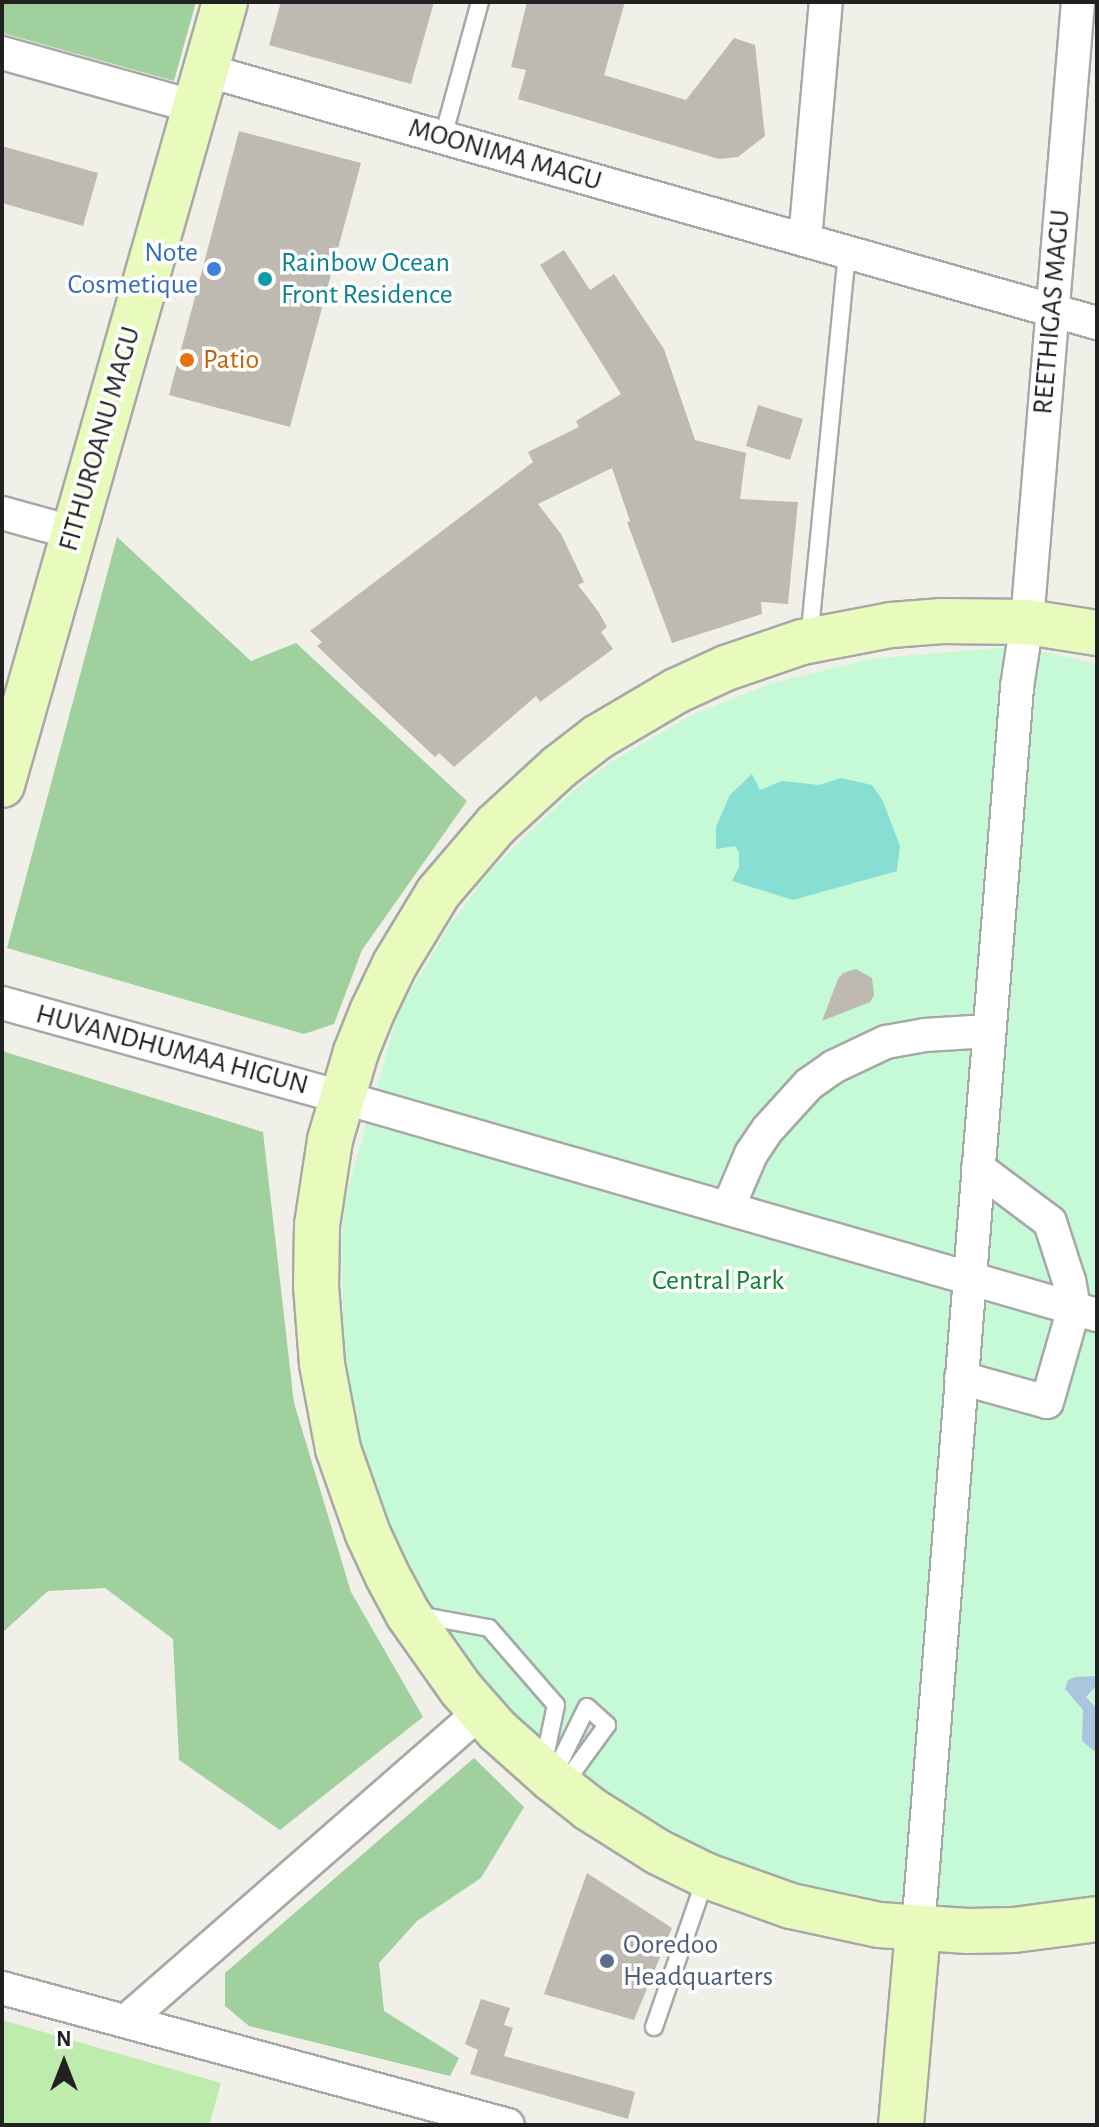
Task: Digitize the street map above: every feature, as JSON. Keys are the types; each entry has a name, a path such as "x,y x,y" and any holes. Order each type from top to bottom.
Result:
{"street":[{"name":"FITHUROANU MAGU","path":"2,785 225,2"},
{"path":"805,240 826,2"},
{"name":"REETHIGAS MAGU","path":"918,1929 1017,687 1027,622 1078,2"},
{"name":"MOONIMA MAGU","path":"2,53 443,137 1097,323"},
{"path":"2,513 74,533"},
{"path":"1097,633 1027,622 911,623 808,641 759,656 676,691 598,737 528,793 466,859 414,932 372,1012 341,1097 324,1171 317,1225 319,1340 335,1436 352,1492 374,1548 408,1614 461,1689 481,1711 560,1770 628,1834 707,1876 791,1906 835,1917 918,1929 1014,1930 1097,1919"},
{"name":"HUVANDHUMAA HIGUN","path":"2,1003 341,1097 1085,1312"},
{"path":"728,1208 751,1154 768,1129 809,1084 833,1067 886,1042 925,1035 989,1031"},
{"path":"961,1378 1047,1402 1085,1312 1069,1281 1050,1222 978,1168"},
{"path":"126,2021 481,1711"},
{"path":"901,2125 918,1929"},
{"path":"2,1988 508,2125"}],"lane":[{"path":"443,137 480,2"},
{"path":"808,641 847,252"},
{"path":"408,1614 489,1628 556,1705 560,1770"},
{"path":"587,1707 607,1725 596,1739 560,1770 579,1725 587,1707"},
{"path":"654,2027 707,1876"}],"green space":[{"path":"2,2 196,2 174,81 2,33"},
{"path":"117,537 251,661 296,643 467,801 362,950 334,1024 304,1034 7,948"},
{"name":"Central Park","path":"1020,646 1097,664 1097,1897 1036,1907 917,1915 796,1887 703,1852 652,1825 584,1779 496,1696 431,1606 409,1568 374,1487 357,1424 343,1344 342,1231 346,1196 395,1023 404,1002 451,923 490,871 573,791 611,762 690,716 772,683 871,659"},
{"path":"2,1051 263,1132 294,1403 351,1592 423,1717 280,1830 179,1760 173,1639 105,1588 48,1591 2,1633"},
{"path":"474,1758 524,1807 481,1878 417,1921 379,1963 384,2011 459,2058 450,2076 249,2026 225,2006 225,1973"},
{"path":"2,2020 221,2083 209,2125 2,2125"}],"shaded area":[{"path":"752,774 760,790 782,781 819,785 841,778 872,785 883,801 900,846 897,871 793,900 732,881 739,867 739,853 735,846 716,849 716,827 730,795"},
{"path":"1097,1676 1097,1685 1086,1697 1097,1709 1097,1753 1082,1741 1083,1710 1065,1689 1068,1680 1075,1677"}],"building":[{"path":"281,2 434,2 411,84 269,45"},
{"path":"527,2 625,2 604,75 686,100 734,38 755,45 765,136 738,157 719,159 518,99 526,70 511,67"},
{"name":"Rainbow Ocean Front Residence","path":"239,131 361,163 290,427 169,395"},
{"path":"2,146 98,173 83,226 2,203"},
{"path":"564,250 590,290 614,274 664,349 695,440 746,453 740,499 798,502 788,604 761,602 762,614 672,643 627,522 630,521 612,468 538,504 561,534 584,582 578,585 607,627 601,632 613,649 540,702 536,696 454,767 439,753 435,757 360,687 317,646 322,642 310,631 533,462 528,452 579,427 576,421 621,394 540,265"},
{"path":"758,405 803,419 790,460 746,446"},
{"path":"856,969 872,978 874,995 870,1002 822,1021 838,979 843,973"},
{"name":"Ooredoo Headquarters","path":"587,1873 672,1928 634,2020 544,1994"},
{"path":"481,1999 510,2008 504,2025 513,2028 504,2056 635,2092 628,2119 470,2074 478,2050 465,2044"}],"place":[{"name":"Note Cosmetique","path":"214,269"},
{"name":"Rainbow Ocean Front Residence","path":"265,279"},
{"name":"Patio","path":"187,360"},
{"name":"Ooredoo Headquarters","path":"607,1961"}]}
